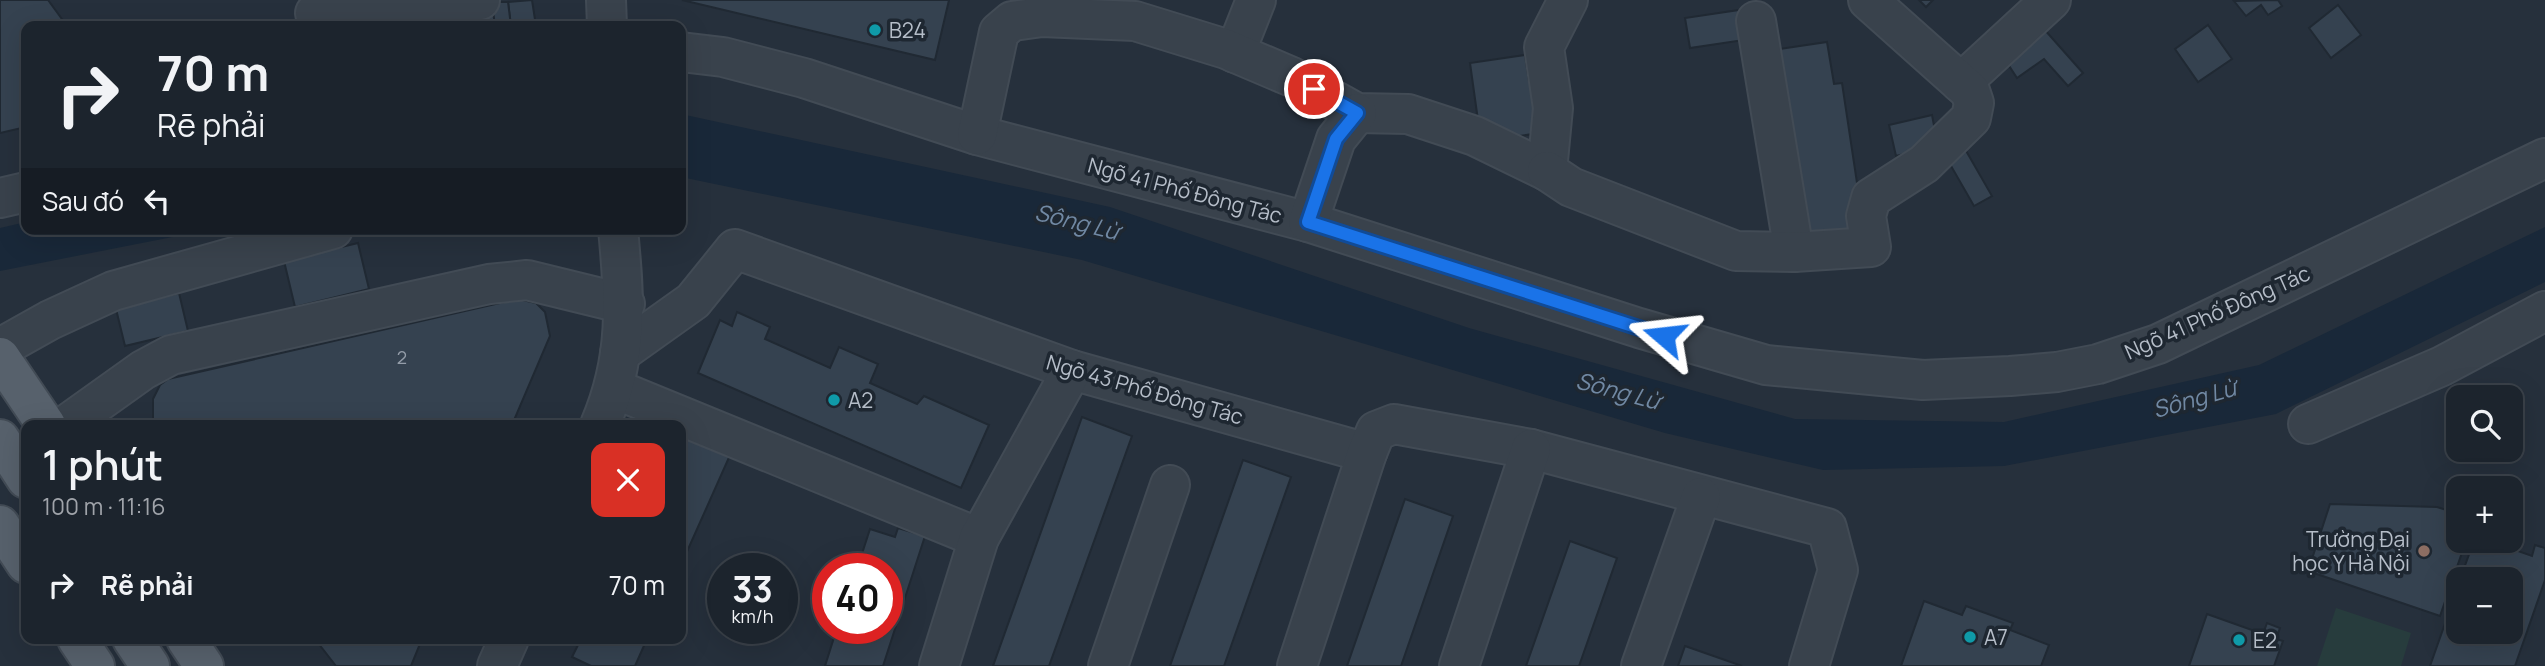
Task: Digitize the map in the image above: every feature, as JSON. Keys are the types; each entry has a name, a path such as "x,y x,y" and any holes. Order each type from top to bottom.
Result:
{"main road":[{"path":"0,357 43,420"},
{"path":"0,439 21,471"},
{"path":"0,525 21,556"},
{"path":"80,644 95,666"},
{"path":"135,644 150,666"}],"street":[{"path":"315,13 480,0"},
{"path":"606,0 607,21"},
{"path":"1235,53 1256,0"},
{"path":"1547,171 1553,108 1544,47 1568,0"},
{"path":"977,135 999,32 1012,21 1128,10 1292,77 1357,113 1408,114 1475,136 1547,171 1571,187 1736,251 1794,252 1871,247 1866,216 1871,198 1924,164 1971,118 1974,103 1970,91 1868,0"},
{"path":"1961,83 2051,0"},
{"path":"1756,21 1794,252"},
{"name":"Ngõ 41 Phố Đông Tác","path":"686,53 723,57 804,78 977,135 1308,222 1639,328 1766,365 1923,380 1997,377 2084,367 2158,344 2545,158"},
{"path":"1308,222 1336,139 1357,113"},
{"path":"0,198 21,193"},
{"path":"0,348 50,320 113,291 312,235"},
{"path":"602,420 617,371 625,304 619,235"},
{"name":"Ngõ 43 Phố Đông Tác","path":"617,371 693,300 735,249 1072,370 1367,453"},
{"path":"73,420 143,370 171,355 489,284 527,280 625,304"},
{"path":"2308,424 2442,366 2545,311"},
{"path":"939,666 979,538 1072,370"},
{"path":"617,371 979,538"},
{"path":"1297,666 1367,453 1376,431 1394,424 1531,449 1701,497 1827,528 1838,570 1809,666"},
{"path":"1460,666 1531,449"},
{"path":"1108,666 1170,485"},
{"path":"1641,666 1701,497"},
{"path":"497,666 507,644"}],"green space":[{"path":"2336,608 2411,633 2401,666 2317,666"}],"water":[{"name":"Sông Lừ","path":"686,115 1110,207 1469,328 1795,419 2004,422 2259,365 2545,227 2545,282 2276,414 2004,466 1823,470 1665,433 1082,260 686,178"},
{"path":"21,223 21,235 183,235 0,271 0,228"}],"building":[{"path":"0,0 48,0 63,21 21,21 21,128 0,133"},
{"path":"532,0 535,21 510,21 508,2"},
{"name":"B24","path":"682,0 949,0 935,60"},
{"path":"1919,0 1933,0 1926,7"},
{"path":"2278,0 2282,6 2268,15 2261,5 2246,16 2234,1"},
{"path":"492,2 494,21 479,21 477,4"},
{"path":"492,2 508,2 510,21 494,21"},
{"path":"477,4 479,21 463,21 461,6"},
{"path":"2338,5 2361,35 2331,58 2309,28"},
{"path":"461,6 463,21 445,21 443,8"},
{"path":"443,8 445,21 427,21 426,9"},
{"path":"1739,10 1744,40 1690,48 1685,18"},
{"path":"2208,25 2232,59 2198,82 2175,49"},
{"path":"2044,29 2083,73 2068,86 2044,59 2017,78 2004,58"},
{"path":"1827,42 1834,84 1842,83 1859,196 1858,236 1802,244 1773,50"},
{"path":"1525,55 1529,81 1538,79 1546,132 1481,142 1470,63"},
{"path":"1932,115 1938,146 1896,156 1889,125"},
{"path":"1965,149 1992,196 1974,206 1947,159"},
{"path":"358,243 369,289 295,307 284,261"},
{"path":"179,293 188,331 125,346 116,309"},
{"path":"518,299 536,303 545,312 550,336 514,420 153,420 153,399 160,385 168,379"},
{"name":"A2","path":"737,312 770,327 765,339 830,368 839,347 878,364 870,383 917,404 924,396 989,425 961,488 698,373 720,320 732,326"},
{"path":"1082,417 1132,436 1049,666 993,666"},
{"path":"686,432 731,453 686,554"},
{"path":"1243,460 1291,477 1224,666 1170,666"},
{"path":"1405,499 1453,516 1401,666 1347,666"},
{"path":"2330,504 2437,507 2446,510 2446,553 2462,553 2457,567 2446,567 2446,599 2440,616 2308,571"},
{"path":"898,528 925,536 903,604 903,553 862,553 870,529 895,537"},
{"path":"1570,541 1617,558 1579,666 1526,666"},
{"path":"2535,545 2545,548 2545,580 2523,643 2523,567 2464,567 2470,553 2523,553 2532,556"},
{"name":"A7","path":"1924,601 1962,615 1966,606 2013,623 2010,630 2049,645 2041,666 1901,666"},
{"name":"E2","path":"2207,614 2263,634 2267,623 2280,628 2276,639 2283,641 2274,666 2189,666"},
{"path":"2446,621 2446,644 2523,644 2515,666 2430,666"},
{"path":"319,644 420,644 411,666 336,666"},
{"path":"578,644 645,644 635,666 591,666 572,657"},
{"path":"832,644 890,644 883,666 825,666"},
{"path":"1685,646 1742,666 1678,666"}],"place":[{"name":"B24","path":"875,30"},
{"name":"A2","path":"834,400"},
{"name":"Trường Đại học Y Hà Nội","path":"2424,551"},
{"name":"A7","path":"1970,637"},
{"name":"E2","path":"2239,640"}],"route":[{"path":"1314,89 1357,113 1336,139 1308,222 1664,336"}]}
